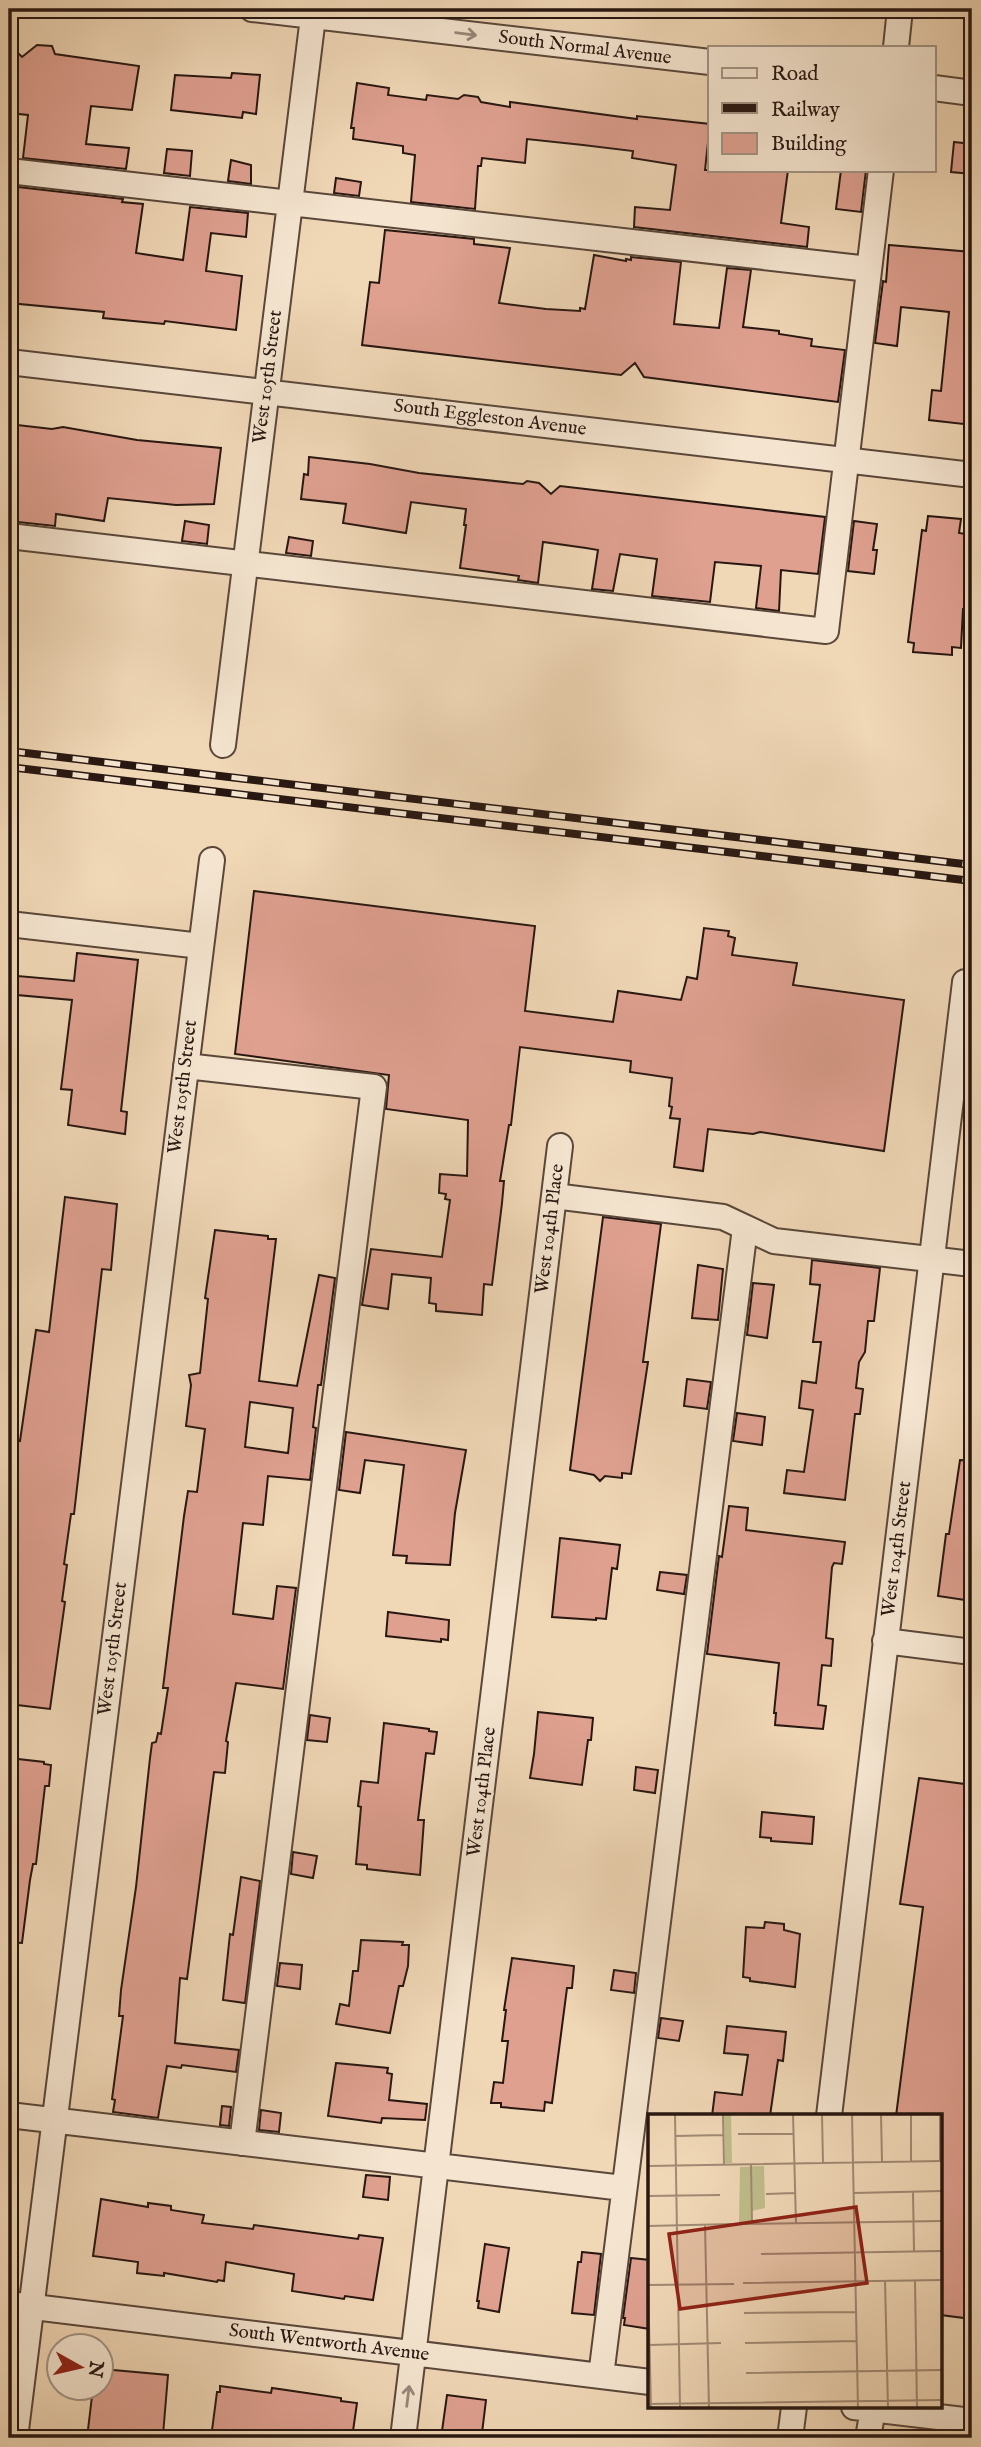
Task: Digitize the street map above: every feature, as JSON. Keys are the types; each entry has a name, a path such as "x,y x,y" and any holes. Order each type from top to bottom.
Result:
{"street":[{"name":"South Normal Avenue","path":"252,9 314,12 708,62"},
{"path":"896,46 901,9"},
{"name":"West 105th Street","path":"223,745 314,12"},
{"path":"936,88 972,93"},
{"path":"9,171 869,270"},
{"path":"9,536 826,631 881,172"},
{"name":"South Eggleston Avenue","path":"9,362 972,475"},
{"name":"West 105th Street","path":"15,2438 20,2306 54,2121 212,860"},
{"path":"9,928 201,946"},
{"name":"West 104th Street","path":"828,2114 931,1260 962,1083 965,982"},
{"path":"186,1066 374,1087 242,2143"},
{"name":"West 104th Place","path":"402,2438 560,1146"},
{"path":"554,1196 723,1217 774,1241 972,1265"},
{"path":"601,2376 745,1228"},
{"path":"886,1641 972,1652"},
{"path":"9,2115 623,2188"},
{"name":"South Wentworth Avenue","path":"20,2306 648,2382"},
{"path":"790,2438 794,2408"},
{"path":"869,2438 863,2408 972,2421"}],"building":[{"path":"9,44 22,57 37,45 52,46 55,54 139,66 132,110 91,106 86,144 129,148 126,169 23,158 28,115 9,113"},
{"path":"232,73 260,75 256,114 243,112 242,118 171,110 175,75 231,78"},
{"path":"357,83 389,88 388,95 426,100 427,95 458,99 464,95 478,97 481,102 510,107 510,102 637,119 637,116 708,124 705,170 708,172 788,172 781,223 809,227 807,247 634,227 635,207 670,210 676,165 632,158 633,151 583,145 527,139 525,163 482,158 481,166 478,166 475,209 411,202 415,155 403,153 403,146 353,139 354,128 351,128"},
{"path":"954,142 972,144 972,174 951,172"},
{"path":"167,149 192,151 190,176 164,173"},
{"path":"231,160 251,165 251,184 228,181"},
{"path":"841,172 866,172 861,212 836,209"},
{"path":"336,178 361,182 359,196 334,193"},
{"path":"18,187 123,199 122,202 143,204 136,253 183,260 190,207 248,213 246,237 211,233 206,271 242,276 236,330 165,321 164,324 103,318 104,312 9,303 9,243"},
{"path":"385,230 474,239 474,244 510,248 499,303 546,309 585,309 594,255 626,261 631,260 631,257 681,262 674,324 719,328 727,268 751,270 743,327 779,331 779,334 812,339 811,346 845,350 838,402 644,377 635,363 621,375 362,345 370,282 379,283"},
{"path":"889,245 972,252 972,425 929,420 932,390 941,391 949,312 901,307 897,346 875,343 883,281 886,282"},
{"path":"17,425 52,429 63,427 137,440 221,448 214,504 176,505 108,498 104,521 56,514 55,526 9,521 9,427"},
{"path":"309,457 419,473 523,484 527,481 539,483 551,494 560,486 825,517 818,574 781,570 779,611 756,608 761,566 715,562 710,602 652,596 657,559 620,554 613,591 592,589 598,550 543,542 538,583 518,580 519,576 460,568 466,509 411,502 406,533 343,523 346,504 301,499 304,474 308,475"},
{"path":"928,516 961,519 959,533 972,535 961,648 952,647 952,655 913,652 914,643 908,642 922,530 926,531"},
{"path":"185,521 209,525 207,544 182,541"},
{"path":"854,521 877,524 873,550 877,550 874,574 848,571"},
{"path":"289,537 313,541 311,556 286,553"},
{"path":"254,891 535,926 525,1011 613,1022 618,991 681,1000 687,977 697,979 704,928 729,931 728,936 735,938 732,955 797,963 793,985 904,1000 884,1151 760,1132 753,1134 708,1129 703,1171 674,1167 680,1119 670,1118 672,1078 630,1072 631,1061 520,1047 511,1125 500,1181 504,1181 492,1285 484,1284 482,1315 436,1311 436,1304 429,1303 431,1278 392,1274 388,1309 362,1305 371,1249 442,1257 450,1200 445,1199 446,1194 439,1193 440,1174 467,1176 468,1120 386,1109 389,1075 235,1054"},
{"path":"77,953 138,960 121,1111 127,1112 125,1134 68,1125 72,1090 61,1089 72,1000 17,995 18,976 74,981"},
{"path":"65,1197 117,1204 111,1270 102,1269 74,1514 71,1514 64,1564 67,1565 62,1601 65,1602 50,1709 9,1704 9,1538 17,1469 11,1469 14,1440 20,1441 36,1330 49,1332"},
{"path":"603,1217 661,1224 643,1362 648,1362 631,1474 622,1473 622,1478 605,1476 600,1481 594,1475 570,1470"},
{"path":"215,1230 276,1239 259,1381 297,1386 319,1275 335,1278 321,1385 318,1385 310,1480 268,1476 263,1525 243,1523 233,1614 273,1619 277,1586 296,1588 283,1689 236,1683 226,1741 225,1773 214,1772 187,1979 180,1978 175,2043 239,2050 236,2072 182,2065 181,2068 167,2066 158,2118 113,2112 115,2100 112,2099 123,2016 119,2016 121,1990 152,1743 156,1742 158,1733 161,1734 168,1688 163,1688 184,1516 188,1491 197,1492 205,1429 186,1426 191,1385 189,1375 200,1373 208,1299 205,1298","holes":["250,1402 293,1408 288,1453 245,1447"]},
{"path":"812,1260 880,1268 874,1321 868,1321 865,1352 859,1362 856,1388 863,1389 860,1414 855,1414 845,1500 784,1493 787,1470 804,1472 813,1410 799,1408 802,1381 816,1383 821,1342 813,1342 820,1285 810,1284"},
{"path":"698,1265 723,1269 718,1320 692,1318"},
{"path":"753,1283 774,1285 767,1338 747,1335"},
{"path":"687,1379 711,1382 707,1409 684,1406"},
{"path":"737,1413 765,1417 762,1445 733,1441"},
{"path":"346,1432 466,1450 455,1513 450,1565 406,1563 407,1556 393,1555 404,1465 365,1460 360,1493 339,1490"},
{"path":"960,1460 972,1461 972,1601 938,1596"},
{"path":"729,1506 748,1508 746,1530 845,1542 842,1564 834,1563 832,1567 826,1638 833,1639 831,1666 822,1665 818,1705 826,1706 823,1729 775,1725 779,1663 707,1654 719,1556 722,1557"},
{"path":"560,1538 620,1545 617,1569 612,1568 606,1619 552,1617"},
{"path":"660,1572 687,1575 684,1594 657,1590"},
{"path":"388,1612 449,1620 448,1640 441,1639 441,1642 386,1636"},
{"path":"538,1712 593,1718 582,1785 530,1778"},
{"path":"310,1715 330,1718 327,1742 307,1740"},
{"path":"384,1723 437,1732 434,1754 426,1753 418,1820 424,1820 420,1875 367,1869 367,1865 356,1864 361,1781 378,1783"},
{"path":"9,1758 51,1765 49,1786 45,1786 36,1864 33,1864 30,1880 22,1943 9,1942"},
{"path":"636,1767 658,1770 655,1793 634,1790"},
{"path":"919,1778 972,1785 972,2319 942,2315 942,2114 896,2114 923,1907 900,1904"},
{"path":"762,1812 814,1817 812,1844 771,1841 771,1838 760,1837"},
{"path":"293,1852 317,1856 313,1878 291,1874"},
{"path":"241,1877 260,1881 245,2003 223,2000 230,1934 233,1935"},
{"path":"765,1922 784,1924 784,1930 800,1934 795,1987 750,1981 750,1978 743,1977 746,1927 764,1928"},
{"path":"361,1940 403,1942 402,1945 409,1945 408,1966 403,1986 399,1986 390,2033 336,2024 340,2004 349,2006 353,1971 358,1971"},
{"path":"512,1958 574,1966 572,1988 567,1988 552,2103 545,2102 544,2111 501,2107 501,2103 491,2103 494,2082 503,2083 508,2041 502,2041 504,2010"},
{"path":"280,1963 302,1965 300,1989 277,1986"},
{"path":"614,1970 636,1973 634,1993 611,1990"},
{"path":"661,2018 683,2021 679,2041 658,2038"},
{"path":"727,2026 786,2032 783,2061 778,2060 770,2114 712,2114 715,2092 742,2095 748,2055 724,2053"},
{"path":"336,2063 388,2068 387,2073 392,2074 389,2100 427,2104 425,2120 382,2118 381,2123 328,2116"},
{"path":"222,2106 231,2107 229,2126 220,2125"},
{"path":"261,2110 281,2113 279,2132 259,2130"},
{"path":"366,2175 390,2177 388,2200 363,2197"},
{"path":"101,2199 148,2207 148,2203 171,2206 171,2210 204,2215 202,2223 253,2229 254,2225 358,2239 359,2235 383,2238 373,2300 345,2296 344,2299 292,2291 294,2274 226,2262 224,2281 217,2282 164,2273 164,2276 137,2273 138,2262 93,2256"},
{"path":"485,2244 509,2248 499,2312 478,2308"},
{"path":"582,2252 601,2254 594,2315 572,2313 578,2262 581,2262"},
{"path":"631,2258 648,2260 648,2329 624,2325"},
{"path":"116,2370 168,2375 163,2435 158,2435 158,2438 87,2438 91,2402 116,2402"},
{"path":"220,2386 271,2393 272,2388 341,2398 341,2401 357,2403 352,2438 211,2438"},
{"path":"447,2395 486,2400 482,2433 471,2432 470,2438 441,2438"}],"railway":[{"path":"9,751 972,865"},
{"path":"9,767 972,881"}]}
